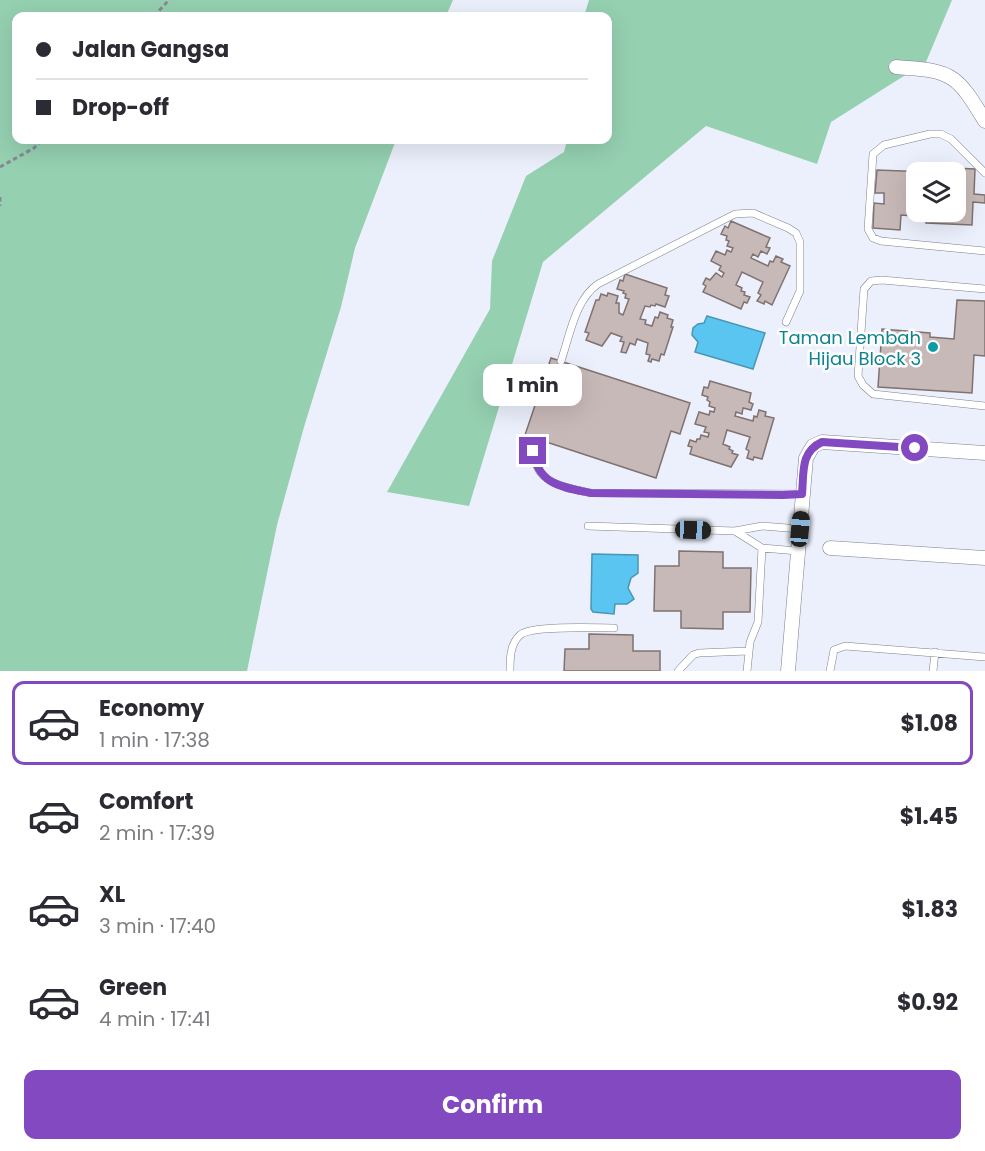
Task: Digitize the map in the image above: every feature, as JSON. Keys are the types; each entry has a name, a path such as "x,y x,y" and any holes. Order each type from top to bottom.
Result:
{"street":[{"path":"896,66 942,74 954,79 985,121"},
{"path":"788,671 806,458 813,446 822,442 985,453"},
{"path":"830,548 985,558"}],"lane":[{"path":"985,173 951,139 941,134 930,134 884,145 873,154 868,229 873,238 881,241 985,250"},
{"path":"561,361 588,291 735,214 744,212 753,213 788,228 796,234 800,242 800,291 786,322"},
{"path":"985,289 871,281 864,290 858,376 862,385 873,394 985,406"},
{"path":"536,439 533,451 535,462 547,480 562,487 591,493 802,494"},
{"path":"588,526 735,531 762,525 800,529"},
{"path":"735,531 762,548 798,551"},
{"path":"747,671 748,651 758,622 762,548"},
{"path":"510,671 514,642 521,633 534,629 614,628"},
{"path":"830,671 834,650 845,645 985,657"},
{"path":"678,671 693,655 699,653 748,651"},
{"path":"933,671 935,652"}],"path":[{"path":"158,12 169,0"},
{"path":"0,167 38,144"},
{"path":"0,197 0,206"}],"green space":[{"path":"0,0 453,0 448,12 12,12 12,144 394,144 355,248 341,307 304,427 277,525 247,671 0,671"},
{"path":"589,0 952,0 926,62 831,122 817,164 706,126 543,262 469,506 387,492 490,309 492,261 526,176 564,152 566,144 612,144 612,12 585,12"}],"water":[{"path":"707,316 765,333 753,369 695,352 698,342 692,335 693,328 704,323"},
{"path":"592,554 638,555 638,573 631,578 628,588 634,599 627,604 615,604 614,614 593,612 591,609"}],"building":[{"path":"966,169 975,169 974,194 985,195 985,203 973,202 972,225 926,223 966,222"},
{"path":"877,170 906,171 906,215 901,215 900,230 873,228 874,203 884,204 884,193 875,193"},
{"path":"731,221 770,238 766,247 770,248 767,254 761,251 758,257 753,254 751,258 768,266 776,256 783,259 781,262 790,266 772,305 765,301 764,304 757,301 761,295 758,293 763,282 742,272 736,285 742,288 744,295 750,297 741,309 703,292 706,278 710,280 716,273 722,277 724,273 719,270 721,266 711,261 716,251 725,255 727,250 731,252 733,248 727,246 729,241 726,240 727,236 721,234 725,226 728,228"},
{"path":"625,274 667,288 665,295 669,296 665,307 656,304 650,307 645,306 640,319 646,320 645,324 652,326 655,317 658,318 660,312 673,320 664,355 661,354 659,361 652,359 651,362 648,361 650,355 646,354 648,343 637,339 635,345 630,343 626,353 621,352 624,342 620,341 622,337 611,333 602,346 586,340 589,333 585,332 596,300 599,300 601,294 607,296 608,293 618,296 616,303 619,303 619,313 623,315 629,299 625,298 624,291 617,289"},
{"name":"Taman Lembah Hijau Block 3","path":"957,300 985,301 985,356 974,355 972,393 878,387 882,329 930,333 930,337 954,339"},
{"path":"551,358 690,403 680,434 671,431 656,478 525,435"},
{"path":"710,381 751,393 749,402 753,404 751,410 743,408 742,414 736,412 735,416 753,421 759,410 766,412 765,416 774,418 762,459 747,458 749,451 746,449 750,437 727,430 723,444 730,447 732,453 738,455 731,467 690,454 692,447 688,446 690,440 696,442 701,435 708,437 709,433 704,432 706,427 695,424 699,412 709,415 710,411 714,412 715,408 709,406 708,397 702,395 704,387 708,388"},
{"path":"679,551 723,552 723,568 751,568 750,612 723,612 723,629 681,628 681,611 654,611 655,566 679,566"},
{"path":"589,634 633,635 633,651 660,651 660,671 564,671 565,649 589,649"}],"place":[{"name":"Taman Lembah Hijau Block 3","path":"933,347"}],"route":[{"path":"533,451 535,462 547,480 562,487 591,493 783,495 802,494 806,458 813,446 822,442 915,448"}]}
